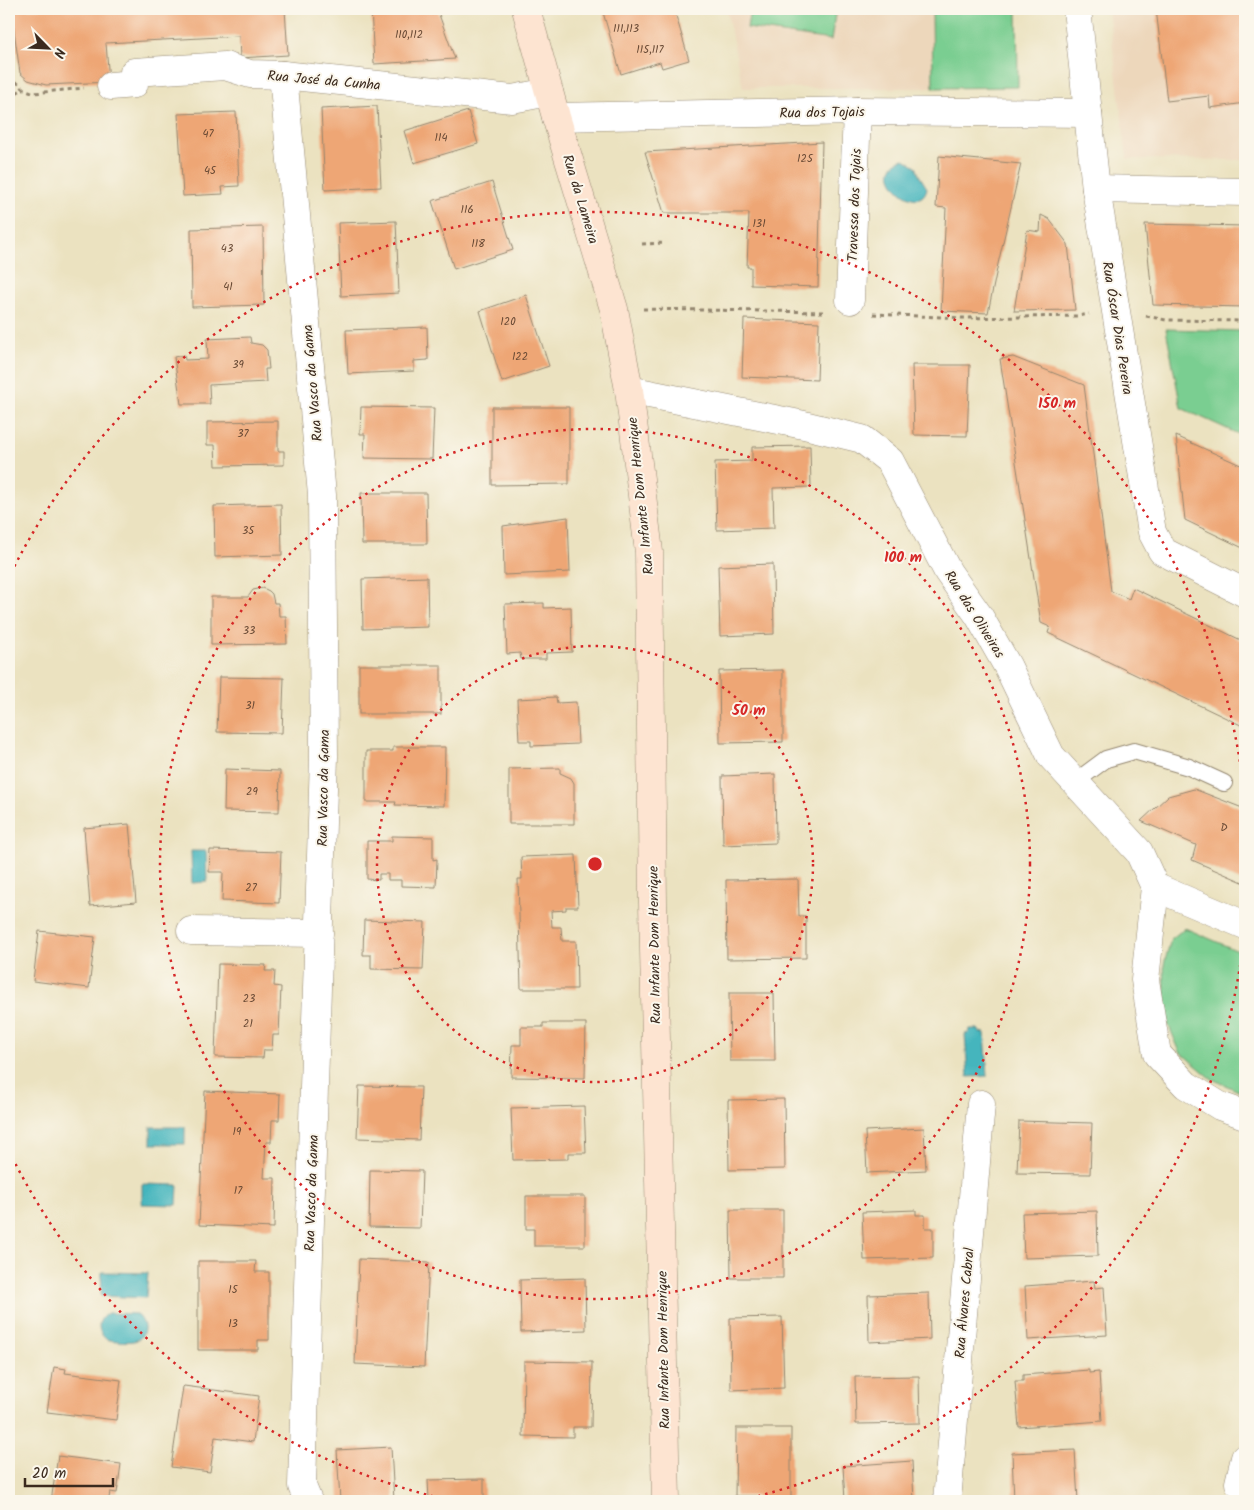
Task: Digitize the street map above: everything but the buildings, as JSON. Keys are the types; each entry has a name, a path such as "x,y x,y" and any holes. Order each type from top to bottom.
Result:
{"main road":[{"name":"Rua da Lameira","path":"526,9 614,309 629,390"},
{"name":"Rua Infante Dom Henrique","path":"629,390 649,552 653,903 666,1501"}],"street":[{"name":"Rua Óscar Dias Pereira","path":"1077,9 1096,189 1152,532 1162,551 1245,593"},
{"name":"Rua José da Cunha","path":"111,86 134,84 134,72 225,66 250,74 283,75 553,104"},
{"name":"Rua Vasco da Gama","path":"283,75 322,495 324,756 302,1486 308,1501"},
{"name":"Rua dos Tojais","path":"553,104 857,111 1088,113"},
{"name":"Travessa dos Tojais","path":"850,300 857,111"},
{"path":"1096,189 1245,192"},
{"name":"Rua das Oliveiras","path":"629,390 862,439 890,461 948,572 979,616 1008,667 1051,756 1139,852 1155,887"},
{"path":"1245,925 1155,887 1145,980 1157,1054 1186,1085 1220,1106 1245,1115"},
{"path":"191,931 319,933"},
{"name":"Rua Álvares Cabral","path":"947,1501 982,1104"}],"lane":[{"path":"1074,782 1106,760 1134,751 1188,767 1224,783"}],"path":[{"path":"9,43 12,78 24,89 34,93 111,86"},
{"path":"9,96 24,89"},
{"path":"642,244 665,243"},
{"path":"1115,309 1166,320 1245,321"}],"shaded area":[{"path":"726,9 932,9 933,88 743,88"},
{"path":"1108,9 1245,9 1245,160 1127,159"}],"green space":[{"path":"750,9 836,9 831,40 747,28"},
{"path":"932,9 1017,9 1018,87 933,88"},
{"path":"1166,329 1245,331 1245,437 1181,408"},
{"path":"1185,928 1245,954 1245,1094 1212,1079 1180,1052 1166,1019 1164,964 1171,939"}],"water":[{"path":"904,159 916,166 927,188 922,196 915,199 899,190 893,181 891,173 894,165"},
{"path":"191,851 206,851 207,882 192,883"},
{"path":"970,1029 978,1029 980,1032 985,1033 988,1076 968,1077 965,1034 969,1033"},
{"path":"151,1127 185,1127 185,1144 151,1144"},
{"path":"142,1184 178,1185 177,1205 142,1204"},
{"path":"102,1272 148,1273 146,1298 101,1296"},
{"path":"108,1313 136,1314 142,1320 143,1334 137,1340 130,1341 106,1339 99,1329 99,1325 102,1318"}]}
